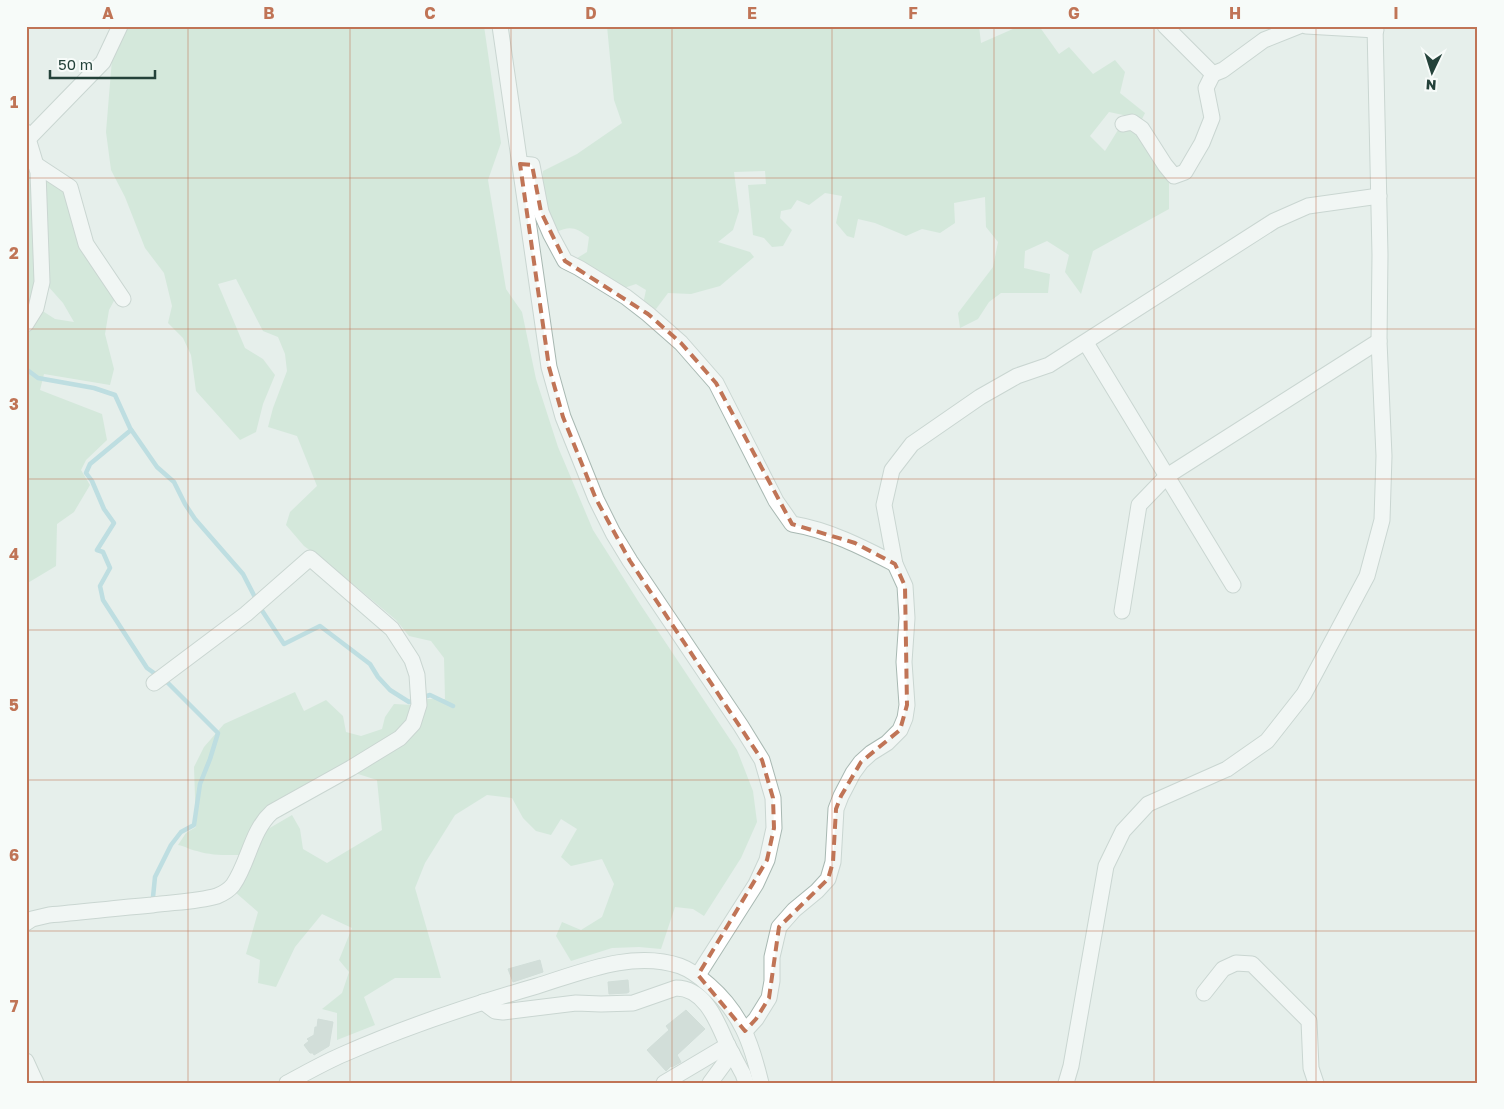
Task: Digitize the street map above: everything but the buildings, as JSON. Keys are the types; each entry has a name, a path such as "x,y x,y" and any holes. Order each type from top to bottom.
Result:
{"street":[{"path":"26,324 36,308 42,282 38,172 27,137 104,62 120,26"},
{"path":"500,26 549,367 563,417 596,500 630,562 736,718 762,760 773,798 774,828 767,860 756,884 698,975"},
{"path":"1165,26 1213,74"},
{"path":"1123,124 1132,122 1142,128 1174,176 1186,172 1202,143 1212,118 1206,88 1213,74 1223,70 1264,40 1299,26"},
{"path":"1066,1083 1072,1066 1106,866 1123,830 1148,804 1227,769 1267,742 1304,694 1367,576 1382,520 1384,456 1379,341 1380,254 1376,28 1306,26"},
{"path":"35,164 70,187 86,244 123,299"},
{"path":"520,164 532,164 541,212 565,261 626,298 648,314 681,343 716,383 776,501 792,524 805,526 855,543 895,564"},
{"path":"745,1031 756,1019 769,998 772,982 772,957 779,927 794,910 818,891 828,879 833,862 836,809 841,796 861,762 871,753 887,744 900,730 905,718 907,705 904,662 905,586 895,564 884,505 892,470 912,444 980,397 1017,376 1049,365 1086,343 1274,221 1308,206 1379,196"},
{"path":"1122,611 1139,505 1167,476 1379,341"},
{"path":"1086,343 1233,585"},
{"path":"26,923 32,919 49,915 186,901 217,896 225,892 232,887 245,862 257,830 265,818 272,812 400,738 413,724 419,705 417,675 412,660 392,629 310,558 251,610 158,681"},
{"path":"287,1083 344,1054 446,1014 597,968 636,960 682,966 698,975 727,1002 745,1031 761,1083"},
{"path":"1204,993 1223,968 1236,963 1252,964 1309,1021 1311,1068 1316,1083"},
{"path":"483,1002 495,1011 503,1012 576,1003 632,1003 676,988 682,988 699,998 710,1009 718,1022 746,1083"},
{"path":"664,1083 730,1049"},
{"path":"710,1083 730,1049"},
{"path":"27,1065 36,1083"}],"highlighted area":[{"path":"520,164 532,165 541,212 565,261 648,314 681,343 716,383 792,524 855,543 895,564 905,586 907,705 900,730 861,762 841,796 836,809 833,862 828,879 779,927 769,998 756,1019 745,1031 698,975 767,860 774,828 773,798 762,760 630,561 596,499 563,417 549,367"}],"green space":[{"path":"127,26 484,26 501,143 488,180 506,289 522,312 536,379 558,447 593,530 737,750 753,791 757,822 741,858 704,916 693,909 675,907 661,949 639,947 612,948 571,961 556,936 562,922 581,930 602,917 614,884 602,859 571,866 561,857 577,829 561,819 551,835 536,831 523,818 512,798 487,795 455,815 425,863 415,888 441,978 395,978 364,997 375,1025 337,1040 337,1013 322,1009 342,993 349,972 339,960 352,928 322,914 295,947 276,987 258,983 260,960 246,954 258,912 235,892 256,849 268,829 292,815 300,829 303,849 327,863 382,830 377,780 355,773 410,736 424,699 445,699 444,658 431,641 409,636 396,620 329,564 304,546 286,525 290,512 317,486 297,436 268,427 287,371 285,354 278,337 263,331 236,279 218,284 245,348 263,359 275,375 263,404 256,432 240,440 196,391 191,355 183,338 168,323 172,306 164,273 145,248 125,197 111,170 106,132 112,59"},
{"path":"607,26 979,26 981,43 1020,26 1039,26 1059,54 1069,47 1093,74 1115,60 1125,72 1120,93 1145,113 1142,119 1109,112 1090,136 1105,151 1118,130 1130,127 1139,132 1169,178 1169,209 1093,251 1081,294 1065,272 1069,255 1047,241 1025,251 1024,268 1050,274 1048,293 1001,293 989,302 978,319 960,328 958,313 993,267 998,242 986,227 985,197 954,203 955,223 940,233 922,229 906,236 875,223 858,219 854,238 847,236 836,223 842,196 825,193 809,205 797,200 791,209 781,211 780,218 792,230 783,246 772,247 764,238 753,235 748,185 766,184 765,171 734,172 739,211 733,230 718,242 750,252 754,257 720,286 691,294 668,293 656,309 643,304 646,290 636,284 621,289 574,260 587,252 589,237 573,228 556,232 545,210 541,183 543,171 577,154 622,123 614,100"},
{"path":"26,150 34,175 35,280 32,306 26,313"},
{"path":"42,175 65,192 116,297 109,310 105,334 114,369 110,385 44,374 40,390 102,414 107,440 86,460 81,470 90,485 74,512 57,524 56,566 26,584 26,332 41,310 55,319 74,322 63,303 47,285"},
{"path":"295,692 304,711 326,700 343,716 346,732 361,736 382,729 385,717 394,704 413,705 409,723 395,737 291,797 244,855 209,854 178,845 186,833 196,827 194,767 204,747 224,724"}],"waterway":[{"path":"26,369 38,378 94,388 115,395 130,428 157,467 174,482 195,519 243,574 261,609 284,644 320,626 370,664 378,677 390,690 409,702 430,695 453,706"},
{"path":"131,430 90,464 86,473 92,481 104,509 114,523 97,550 103,552 110,568 100,586 103,600 147,668 168,683 218,733 200,784 194,825 181,832 171,845 155,877 153,897"}]}
